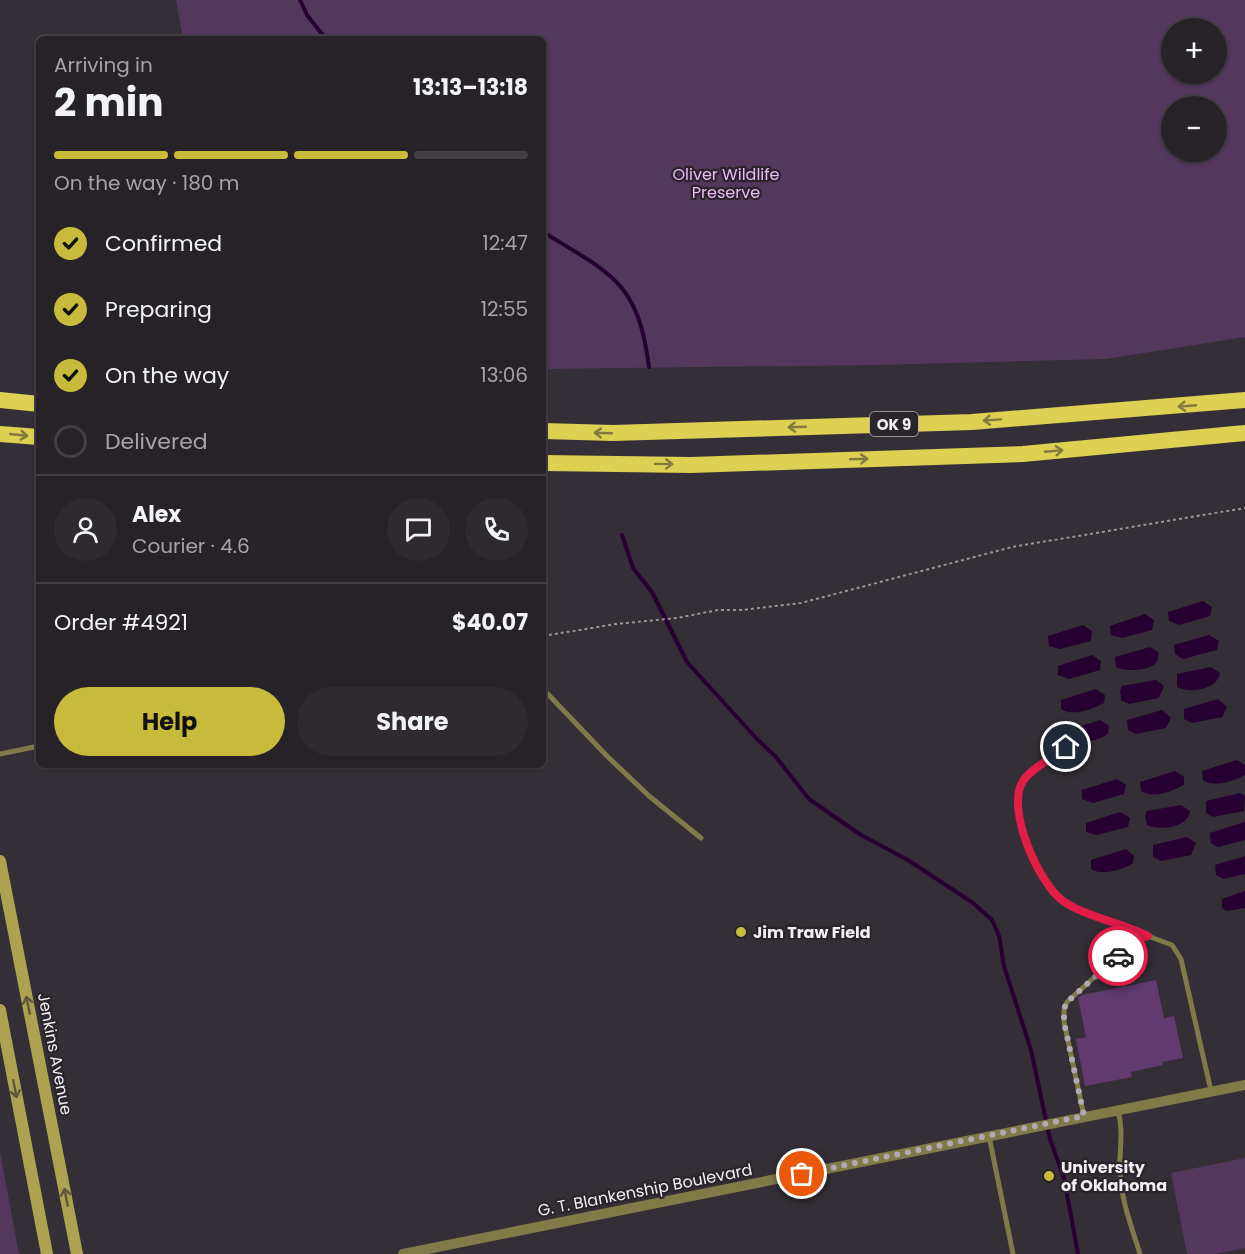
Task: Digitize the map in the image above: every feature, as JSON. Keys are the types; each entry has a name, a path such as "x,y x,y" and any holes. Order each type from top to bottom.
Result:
{"highway":[{"path":"0,400 36,404"},
{"name":"OK 9","path":"546,431 613,433 972,422 1144,410 1245,400"},
{"name":"OK 9","path":"546,463 691,465 1023,454 1245,433"},
{"path":"0,434 36,437"}],"main road":[{"name":"Jenkins Avenue","path":"0,861 77,1254"},
{"path":"0,1010 47,1254"}],"street":[{"name":"G. T. Blankenship Boulevard","path":"403,1254 1245,1085"}],"lane":[{"path":"546,692 649,796 701,838"},
{"path":"0,754 36,747"},
{"path":"1066,747 1023,782 1018,799 1020,816 1035,865 1044,881 1064,902 1172,945 1181,959 1211,1091"},
{"path":"1084,1116 1064,1022 1064,1009 1067,1002 1131,944 1148,936"},
{"path":"1118,1110 1123,1128 1120,1172 1122,1192 1140,1254"},
{"path":"989,1136 1013,1254"}],"path":[{"path":"546,635 604,625 677,618 718,610 742,610 801,603 1012,547 1245,508"}],"green space":[{"name":"Oliver Wildlife Preserve","path":"176,0 1245,0 1245,337 1106,359 877,365 546,369 546,36 182,36"},
{"path":"0,1152 19,1254 0,1254"},
{"path":"1245,1158 1245,1248 1215,1254 1187,1254 1171,1173"}],"shaded area":[{"path":"1203,601 1212,607 1210,616 1179,625 1169,621 1168,612"},
{"path":"1145,614 1154,620 1152,630 1122,638 1111,635 1110,626"},
{"path":"1083,625 1092,631 1091,641 1060,649 1049,646 1048,636"},
{"path":"1209,635 1219,641 1217,650 1183,659 1175,654 1174,645"},
{"path":"1150,647 1159,653 1157,662 1153,666 1136,670 1116,667 1115,657"},
{"path":"1092,655 1101,661 1100,670 1069,679 1058,675 1058,666"},
{"path":"1211,667 1220,673 1214,683 1209,686 1196,690 1177,687 1177,674"},
{"path":"1156,680 1164,686 1159,698 1129,704 1121,700 1122,686"},
{"path":"1096,689 1105,695 1104,703 1089,710 1077,712 1061,709 1061,700"},
{"path":"1218,699 1227,707 1222,717 1192,723 1184,719 1184,709"},
{"path":"1162,710 1171,718 1166,728 1136,734 1128,730 1127,720"},
{"path":"1100,720 1109,726 1108,734 1104,737 1081,742 1066,739 1066,731"},
{"path":"1237,760 1245,765 1245,775 1218,784 1203,780 1202,771"},
{"path":"1175,771 1184,777 1184,785 1169,792 1157,794 1141,791 1140,782"},
{"path":"1117,779 1126,785 1124,794 1093,803 1082,799 1082,790"},
{"path":"1240,793 1245,796 1244,811 1213,817 1206,813 1206,801"},
{"path":"1181,805 1190,811 1188,817 1179,824 1166,828 1147,825 1145,816 1147,811"},
{"path":"1120,812 1130,818 1128,827 1097,835 1086,832 1086,823"},
{"path":"1245,822 1245,840 1218,847 1211,843 1210,833"},
{"path":"1187,837 1196,843 1191,855 1161,861 1153,857 1153,845"},
{"path":"1126,849 1134,856 1133,863 1129,866 1106,872 1091,869 1091,860"},
{"path":"1245,856 1245,874 1223,879 1216,875 1215,865"},
{"path":"1245,891 1245,908 1227,911 1222,908 1222,899"}],"building":[{"path":"1156,980 1164,1018 1174,1016 1183,1058 1131,1072 1132,1077 1085,1086 1076,1039 1086,1037 1078,998 1082,995"}],"waterway":[{"path":"300,0 307,15 324,36"},
{"path":"546,234 604,270 629,298 644,338 649,367"},
{"path":"622,535 633,568 652,592 687,662 776,757 809,799 861,835 908,860 973,903 992,920 999,936 1004,966 1031,1050 1050,1139 1064,1178 1078,1254"}],"way so far":[{"path":"802,1174 1084,1116 1064,1022 1064,1009 1067,1002 1118,956"}],"place":[{"name":"Jim Traw Field","path":"741,932"},
{"name":"University of Oklahoma","path":"1049,1176"}],"route":[{"path":"1066,747 1032,772 1023,782 1018,799 1020,816 1035,865 1044,881 1056,895 1064,902 1148,936 1131,944 1118,956"}]}
